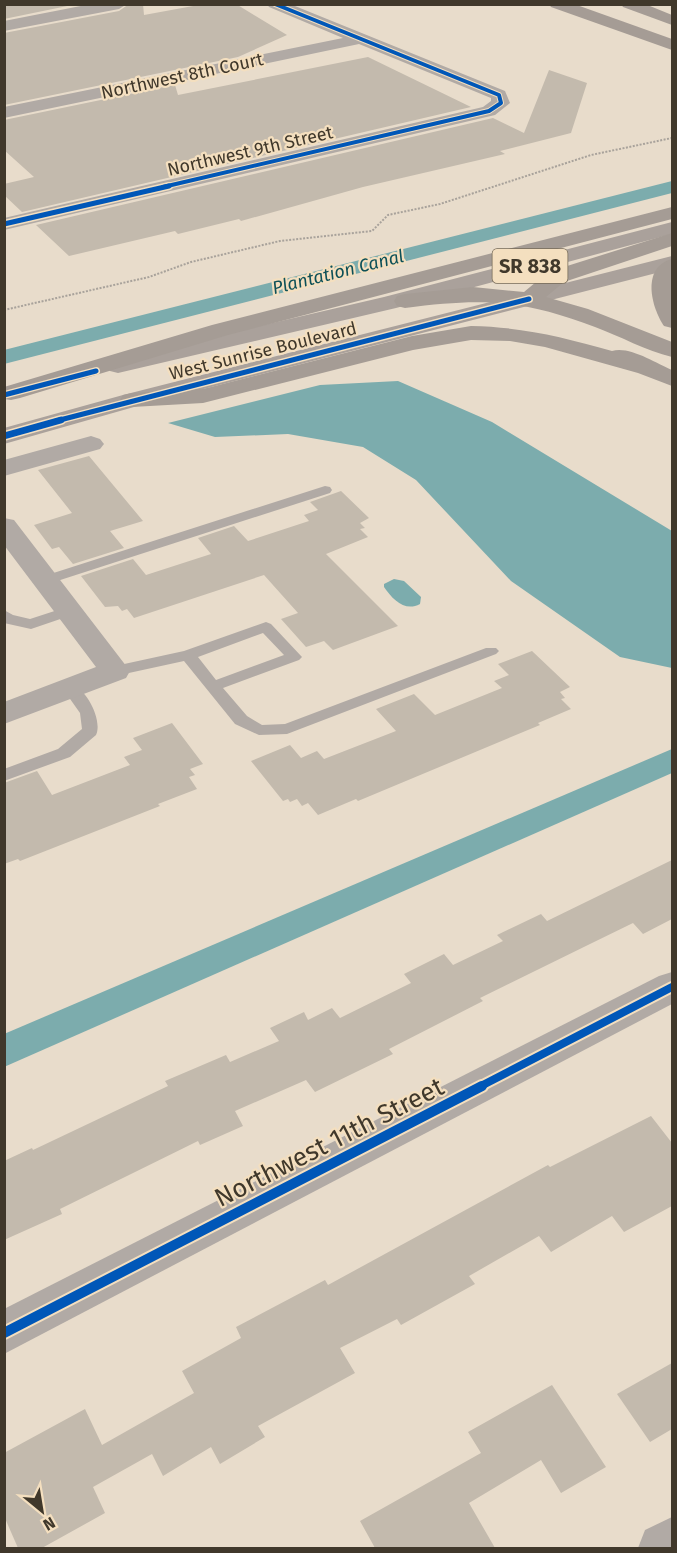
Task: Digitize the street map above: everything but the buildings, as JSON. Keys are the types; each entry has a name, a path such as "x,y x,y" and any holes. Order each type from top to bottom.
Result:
{"highway":[{"path":"557,4 672,45"},
{"path":"628,4 672,20"},
{"path":"8,394 220,330 672,213"},
{"path":"529,299 556,277 672,239"},
{"path":"672,265 666,273 661,292 663,306 672,321"},
{"path":"388,303 483,294 529,299 579,312 672,350"},
{"path":"529,299 558,326 639,366 672,379"},
{"path":"132,400 203,396 412,343 471,333 510,334 548,340 639,366"}],"main road":[{"name":"West Sunrise Boulevard","path":"8,394 156,356 388,303 672,228"},
{"name":"West Sunrise Boulevard","path":"4,436 132,400 672,265"}],"street":[{"path":"4,26 119,4"},
{"path":"275,4 360,39"},
{"name":"Northwest 9th Street","path":"4,224 489,111 501,103 499,95 360,39"},
{"name":"Northwest 8th Court","path":"4,113 360,39"},
{"path":"4,468 91,444"},
{"path":"4,526 115,671 4,714"},
{"name":"Northwest 11th Street","path":"4,1334 672,987"},
{"path":"663,1548 672,1542"}],"lane":[{"path":"46,580 325,490"},
{"path":"4,614 8,620 31,624 70,611"},
{"path":"115,671 188,655 266,627 294,657 214,686"},
{"path":"188,655 241,720 259,730 287,729 492,651"},
{"path":"4,775 64,753 90,731 88,712 71,689"}],"path":[{"path":"4,310 148,278 191,262 280,241 372,231 388,215 440,204 591,155 672,138"}],"water":[{"path":"398,381 492,422 672,531 672,668 620,657 511,581 416,480 363,447 288,434 215,437 168,423 320,385"},
{"path":"394,579 404,581 421,597 420,604 409,607 395,600 384,587 384,584"}],"waterway":[{"name":"Plantation Canal","path":"4,357 672,187"},
{"path":"4,1051 672,760"}],"cycle path":[{"path":"4,224 489,111 501,103 499,95 275,4"},
{"path":"4,436 132,400 529,299"},
{"path":"4,395 96,371"},
{"path":"4,1333 672,987"}]}
